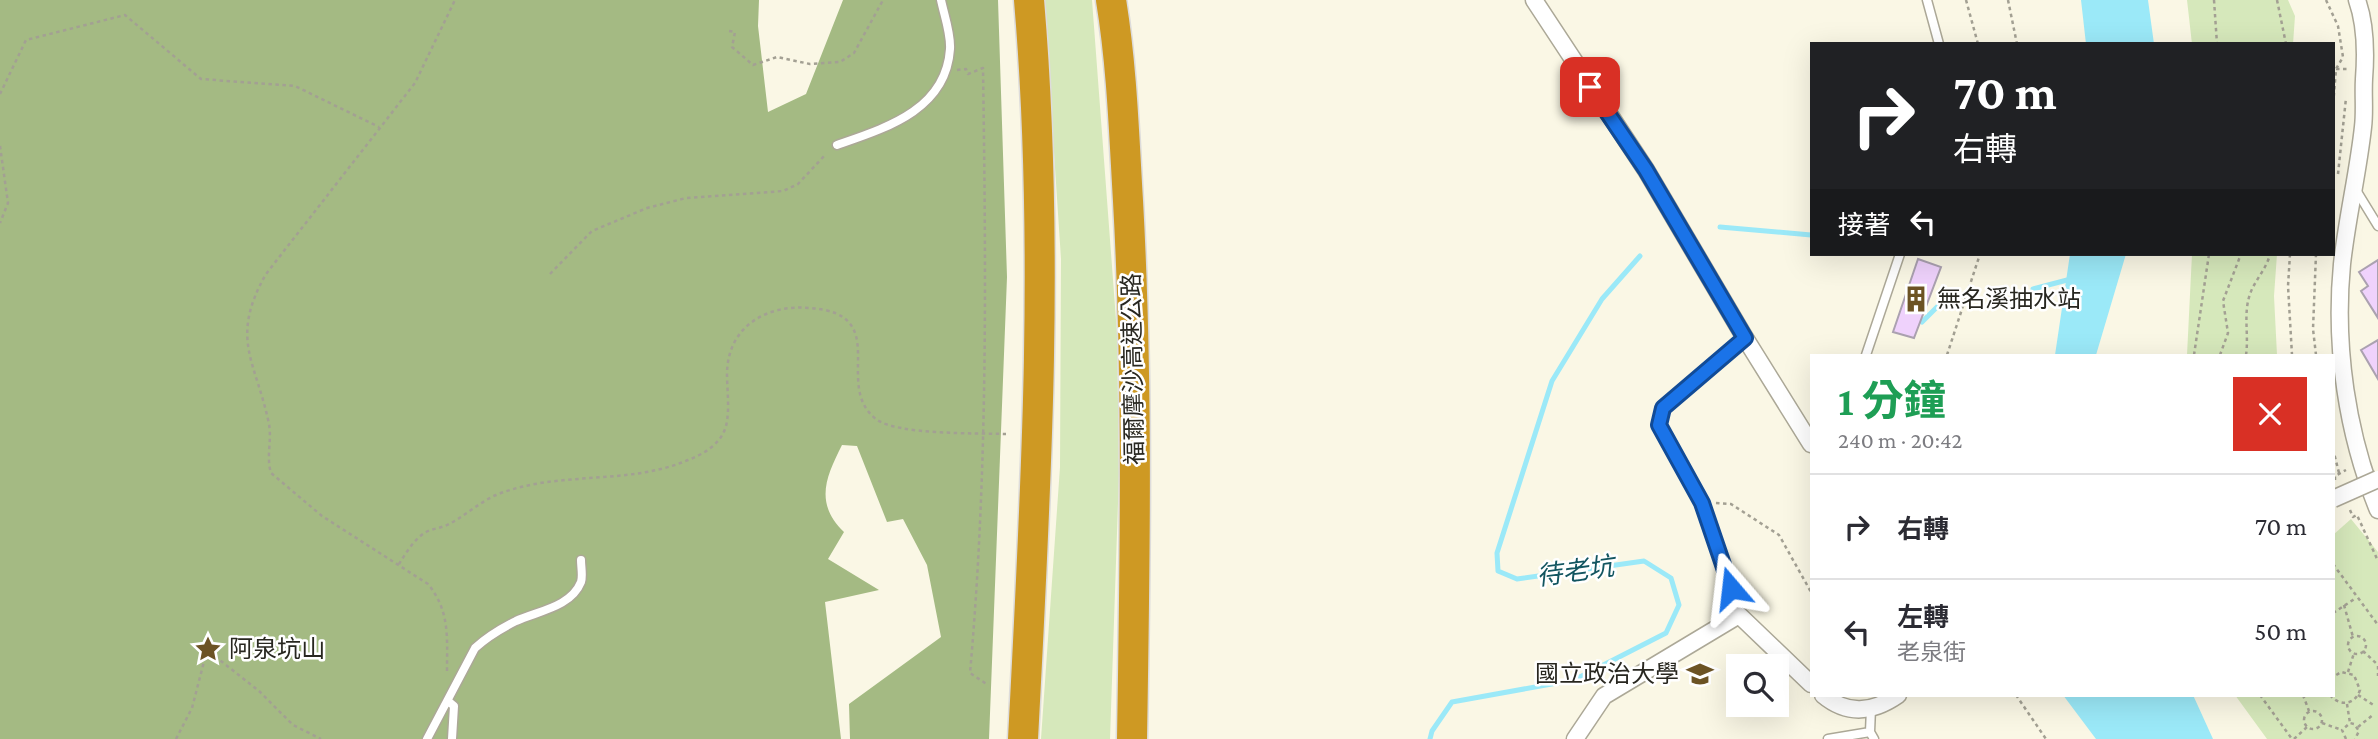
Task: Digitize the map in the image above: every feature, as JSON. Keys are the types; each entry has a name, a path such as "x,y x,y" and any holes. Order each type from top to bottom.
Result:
{"highway":[{"path":"1023,739 1034,540 1041,248 1029,0"},
{"name":"福爾摩沙高速公路","path":"1111,0 1120,57 1134,306 1132,739"}],"street":[{"path":"1534,0 1646,170 1810,442"},
{"path":"2357,0 2366,61 2363,125 2341,278 2340,316 2343,368 2360,465 2378,510"},
{"path":"2335,498 2378,479"},
{"path":"1575,739 1604,696 1739,615 1810,683"},
{"path":"1825,697 1839,708 1871,708 1894,697"}],"lane":[{"path":"837,145 892,125 921,107 935,91 945,73 950,48 941,0"},
{"path":"1927,0 1938,42"},
{"path":"2353,186 2378,226"},
{"path":"1866,354 1899,256"},
{"path":"1739,615 1702,503 1659,425 1663,408 1745,338"},
{"path":"427,739 475,648 516,621 555,607 572,594 582,581 581,560"},
{"path":"447,701 454,706 452,739"},
{"path":"1828,739 1870,737 1871,708"}],"path":[{"path":"447,701 447,628 441,600 428,583 322,516 271,473 269,425 246,343 253,297 266,274 415,83 455,0"},
{"path":"729,31 735,32 732,47 754,65 777,57 810,64 840,62 854,52 883,0"},
{"path":"1966,0 1977,42"},
{"path":"2008,0 2017,42"},
{"path":"2214,0 2217,42"},
{"path":"2277,0 2286,42"},
{"path":"2326,0 2339,26 2343,57 2336,69 2335,79"},
{"path":"0,94 26,40 125,15 201,79 295,86 380,127"},
{"path":"2336,69 2366,61"},
{"path":"945,73 966,69 968,74 983,68 986,342 976,605 970,673 988,685"},
{"path":"2338,173 2346,97"},
{"path":"550,274 592,231 647,208 686,198 783,191 799,184 818,160 837,145"},
{"path":"0,146 8,203 0,222"},
{"path":"1947,354 1979,256"},
{"path":"2194,354 2208,256"},
{"path":"2220,354 2228,333 2223,301 2240,256"},
{"path":"2246,354 2249,335 2246,320 2250,294 2269,256"},
{"path":"2290,256 2288,286 2292,354"},
{"path":"2316,256 2316,354"},
{"path":"399,565 410,547 425,533 453,523 495,496 530,486 663,470 713,447 726,428 727,370 732,345 752,319 784,308 836,312 851,323 858,341 860,360 857,384 864,406 876,419 893,428 1006,434"},
{"path":"2335,459 2339,473 2335,475"},
{"path":"1702,503 1731,504 1779,535 1810,590"},
{"path":"2349,506 2353,517 2357,515 2378,561"},
{"path":"2335,567 2378,625"},
{"path":"2335,612 2356,598"},
{"path":"2344,605 2353,637 2348,648 2354,653"},
{"path":"2353,637 2362,638 2365,647 2363,651"},
{"path":"176,739 192,708 207,650 259,691 293,725 321,739"},
{"path":"2354,653 2363,651"},
{"path":"2363,651 2378,665 2378,676"},
{"path":"2348,672 2354,653"},
{"path":"2335,674 2348,672 2358,679 2358,695"},
{"path":"2347,704 2358,695"},
{"path":"2358,695 2376,704 2376,716 2358,727"},
{"path":"2017,697 2046,739"},
{"path":"2262,697 2293,739 2307,727"},
{"path":"2304,697 2309,712 2305,719 2307,727"},
{"path":"2332,697 2335,701 2347,704"},
{"path":"2347,704 2350,723"},
{"path":"2309,712 2319,714 2322,723"},
{"path":"2307,727 2316,729 2322,723"},
{"path":"2322,723 2342,730 2346,739"},
{"path":"2350,723 2358,727"},
{"path":"2342,730 2350,723"},
{"path":"2355,739 2359,735 2358,727"}],"green space":[{"path":"0,0 759,0 758,26 768,112 806,94 843,0 998,0 1007,277 989,739 850,739 849,704 941,637 927,565 903,519 887,522 857,446 842,445 831,468 826,500 829,511 844,532 828,559 879,590 825,602 841,739 0,739"},
{"path":"1044,0 1092,0 1117,333 1119,474 1110,739 1041,739 1060,467 1061,259"},
{"path":"2187,0 2288,0 2295,16 2293,42 2192,42"},
{"path":"2192,256 2277,256 2274,296 2277,354 2187,354"},
{"path":"2351,519 2378,552 2378,739 2267,739 2236,697 2335,697 2335,533"}],"water":[{"path":"2081,0 2148,0 2154,42 2086,42"},
{"path":"2070,256 2125,256 2096,354 2055,354"},
{"path":"2064,697 2194,697 2213,739 2096,739"}],"building":[{"name":"無名溪抽水站","path":"1918,259 1941,267 1914,338 1893,332"},
{"path":"2378,260 2378,318 2361,291 2368,286 2359,272"},
{"path":"2378,340 2378,379 2361,350"}],"waterway":[{"name":"待老坑","path":"1720,227 1810,235"},
{"name":"待老坑","path":"1430,739 1432,731 1452,702 1574,680 1666,633 1679,605 1671,578 1644,561 1517,579 1498,571 1497,553 1552,381 1602,299 1640,256"},
{"name":"待老坑","path":"2033,289 2071,279"},
{"name":"待老坑","path":"1922,322 1945,299 1952,301"}],"place":[{"name":"無名溪抽水站","path":"1916,299"},
{"name":"阿泉坑山","path":"208,649"},
{"name":"國立政治大學","path":"1700,674"}],"route":[{"path":"1590,87 1646,170 1745,338 1663,408 1659,425 1702,503 1731,588"}]}
